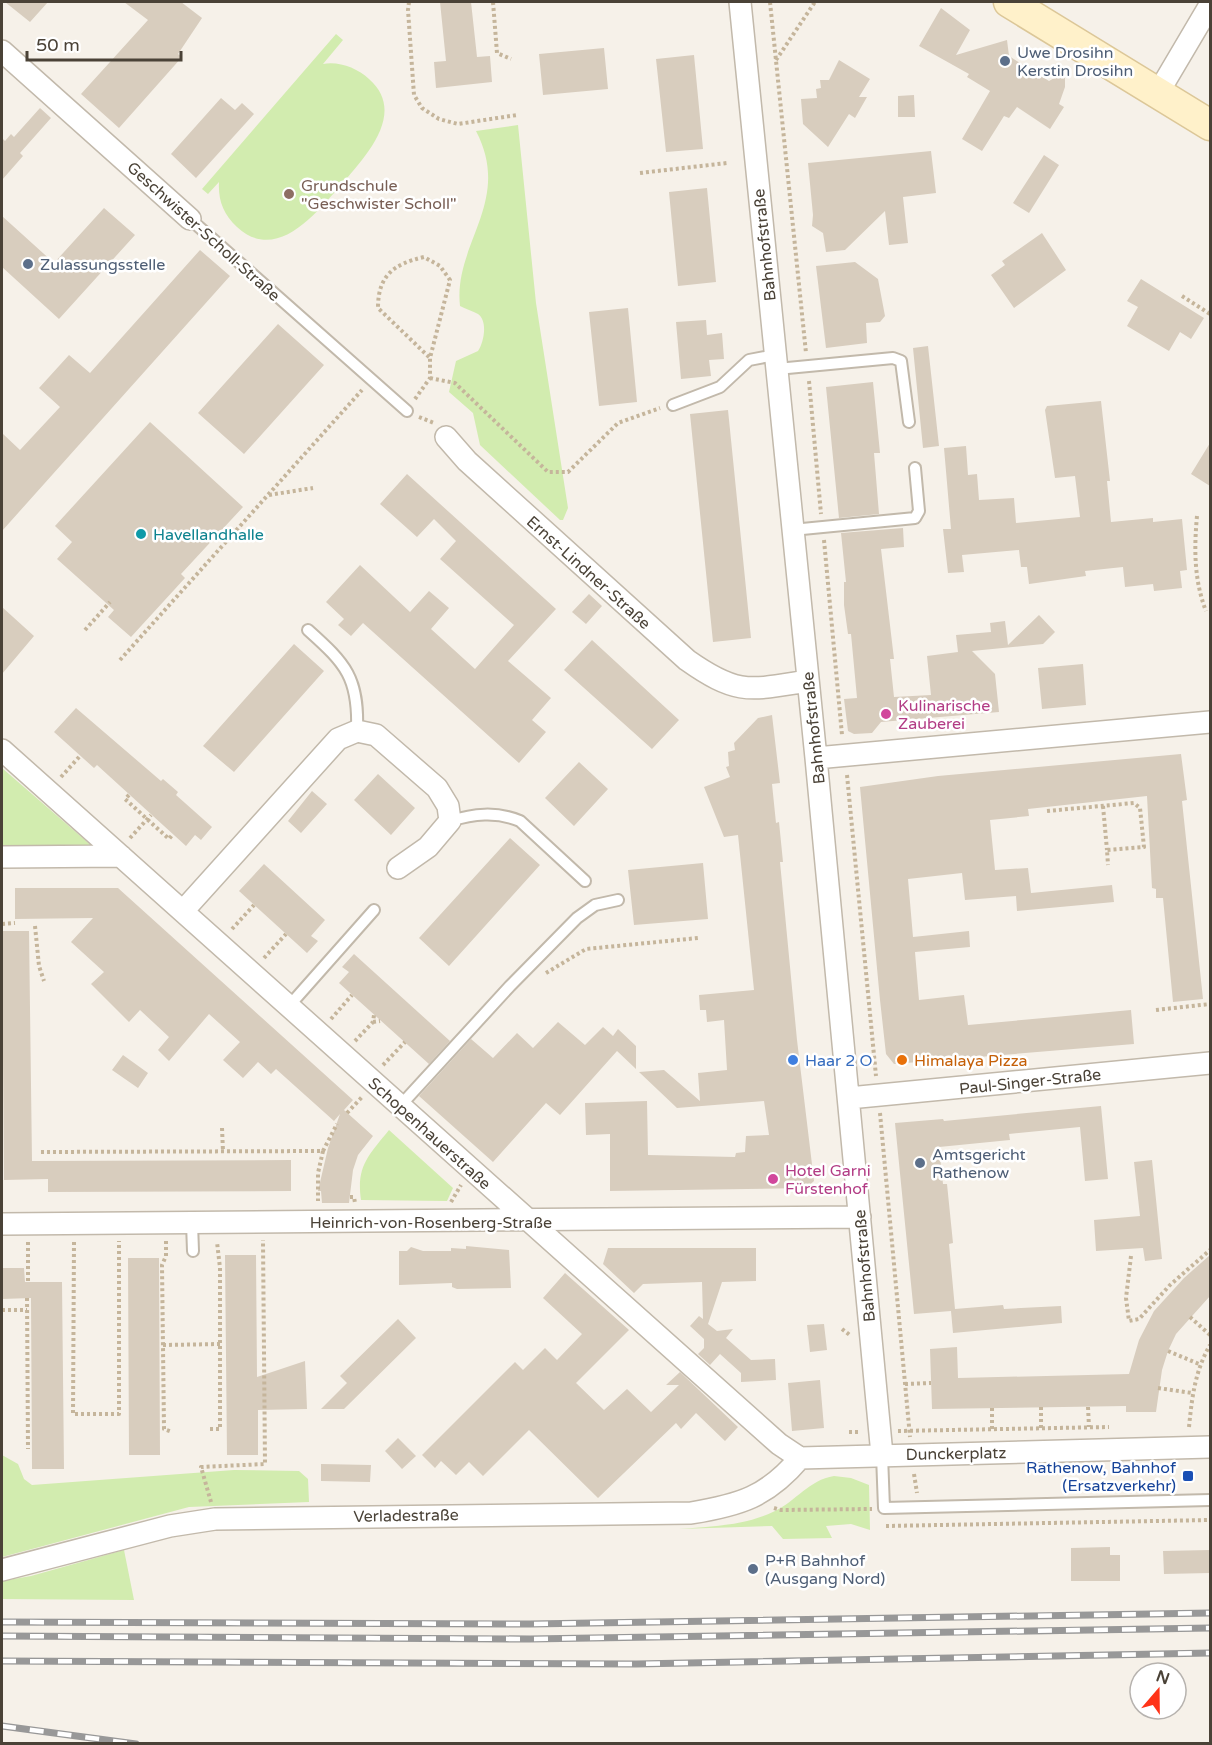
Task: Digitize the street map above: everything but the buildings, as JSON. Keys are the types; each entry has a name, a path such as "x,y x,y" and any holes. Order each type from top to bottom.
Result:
{"main road":[{"path":"1010,2 1210,125"}],"street":[{"name":"Bahnhofstraße","path":"740,2 816,758 882,1455"},
{"path":"1158,93 1210,5"},
{"name":"Geschwister-Scholl-Straße","path":"2,51 190,219"},
{"name":"Ernst-Lindner-Straße","path":"446,437 467,460 687,660 706,674 744,690 808,681"},
{"path":"816,758 1210,722"},
{"path":"183,911 338,739 357,731 376,735 436,788 448,806 450,821 428,847 398,868"},
{"name":"Schopenhauerstraße","path":"2,750 779,1444 800,1458"},
{"path":"2,857 119,854"},
{"name":"Paul-Singer-Straße","path":"849,1098 1210,1062"},
{"name":"Heinrich-von-Rosenberg-Straße","path":"2,1224 531,1222 860,1217"},
{"name":"Dunckerplatz","path":"882,1455 1210,1447"},
{"path":"800,1458 882,1455"},
{"name":"Verladestraße","path":"2,1570 170,1526 215,1519 691,1513 728,1507 752,1499 773,1485 800,1458"}],"lane":[{"name":"Geschwister-Scholl-Straße","path":"190,219 406,411"},
{"path":"673,405 720,387 749,360 807,366 893,358 901,361 909,422"},
{"path":"792,530 915,518 919,511 915,468"},
{"path":"308,630 350,673 358,704 357,731"},
{"path":"450,821 473,814 508,817 519,821 585,881"},
{"path":"400,1106 577,918 595,905 618,900"},
{"path":"289,1006 374,910"},
{"path":"192,1223 193,1251"},
{"path":"882,1455 884,1508 1210,1500"}],"path":[{"path":"409,2 414,95 422,108 439,119 458,124 517,115"},
{"path":"493,2 497,53 511,59"},
{"path":"770,2 910,1431"},
{"path":"776,60 815,2"},
{"path":"640,173 727,163"},
{"path":"430,358 378,308 378,292 387,274 403,262 424,257 441,266 450,280 430,358 429,378 406,411 435,424 446,437"},
{"path":"1182,296 1210,314"},
{"path":"429,378 456,383 548,472 568,472 618,423 643,412 673,405"},
{"path":"120,660 372,379"},
{"path":"268,495 312,488"},
{"path":"1197,516 1195,547 1198,589 1206,611"},
{"path":"85,630 110,602"},
{"path":"48,791 80,756"},
{"path":"129,795 125,799 170,839 173,834"},
{"path":"1047,811 1134,803 1140,808 1144,847 1107,850"},
{"path":"1103,806 1108,865"},
{"path":"119,854 151,815"},
{"path":"219,943 254,905"},
{"path":"2,924 15,923"},
{"path":"34,926 39,966 44,981"},
{"path":"251,972 286,934"},
{"path":"525,972 542,976 586,950 698,938"},
{"path":"319,1033 352,995"},
{"path":"1156,1010 1210,1004"},
{"path":"373,1022 374,1015"},
{"path":"342,1054 373,1022 381,1020"},
{"path":"371,1079 405,1042"},
{"path":"318,1207 323,1151 337,1124"},
{"path":"222,1128 223,1151"},
{"path":"41,1152 323,1151"},
{"path":"215,1519 201,1467 265,1464 263,1239"},
{"path":"74,1241 73,1414 119,1414 119,1241"},
{"path":"166,1244 166,1256 162,1265 164,1429 172,1432"},
{"path":"210,1429 220,1429 220,1268 217,1244"},
{"path":"28,1248 28,1282"},
{"path":"1131,1256 1126,1298 1129,1321 1139,1319 1170,1285 1210,1250"},
{"path":"27,1298 28,1449"},
{"path":"2,1310 27,1310"},
{"path":"1190,1317 1210,1335"},
{"path":"163,1345 221,1344"},
{"path":"1189,1427 1192,1393 1199,1364 1210,1345"},
{"path":"1168,1350 1199,1364"},
{"path":"905,1384 931,1383"},
{"path":"1158,1388 1192,1393"},
{"path":"1041,1407 1041,1428"},
{"path":"1088,1407 1089,1427"},
{"path":"992,1408 992,1429"},
{"path":"849,1432 1111,1427"},
{"path":"1178,1427 1200,1427"},
{"path":"913,1466 917,1498"},
{"path":"752,1499 781,1510 884,1508"},
{"path":"886,1526 1210,1520"}],"green space":[{"path":"336,34 343,40 323,64 341,65 353,69 369,79 380,92 384,106 383,120 378,135 361,162 308,220 281,237 267,240 252,237 237,227 225,212 219,195 219,182 208,194 202,189"},
{"path":"518,125 536,303 568,508 563,520 560,520 480,445 473,413 449,392 456,361 478,351 484,332 481,317 460,306 460,284 485,201 488,180 486,156 476,131"},
{"path":"2,768 93,847 2,849"},
{"path":"389,1130 453,1188 447,1201 361,1200 362,1170 370,1154"},
{"path":"2,1455 18,1464 24,1479 32,1485 234,1470 299,1471 308,1479 309,1502 189,1507 2,1557"},
{"path":"834,1476 851,1478 869,1485 870,1530 851,1524 826,1526 832,1538 783,1539 772,1526 679,1529 752,1520 783,1507 810,1486"},
{"path":"124,1550 134,1600 2,1599 2,1581 31,1576"}],"railway":[{"path":"2,1622 530,1624 1210,1613"},
{"path":"2,1636 530,1639 1210,1628"},
{"path":"2,1661 636,1664 1210,1653"},
{"path":"2,1726 136,1744"}],"place":[{"name":"Uwe Drosihn Kerstin Drosihn","path":"1005,61"},
{"name":"Grundschule \"Geschwister Scholl\"","path":"289,194"},
{"name":"Zulassungsstelle","path":"28,264"},
{"name":"Havellandhalle","path":"141,534"},
{"name":"Kulinarische Zauberei","path":"886,714"},
{"name":"Haar 2 O","path":"793,1060"},
{"name":"Himalaya Pizza","path":"902,1060"},
{"name":"Amtsgericht Rathenow","path":"920,1163"},
{"name":"Hotel Garni Fürstenhof","path":"773,1179"},
{"name":"Rathenow, Bahnhof (Ersatzverkehr)","path":"1188,1476"},
{"name":"P+R Bahnhof (Ausgang Nord)","path":"753,1569"}]}
